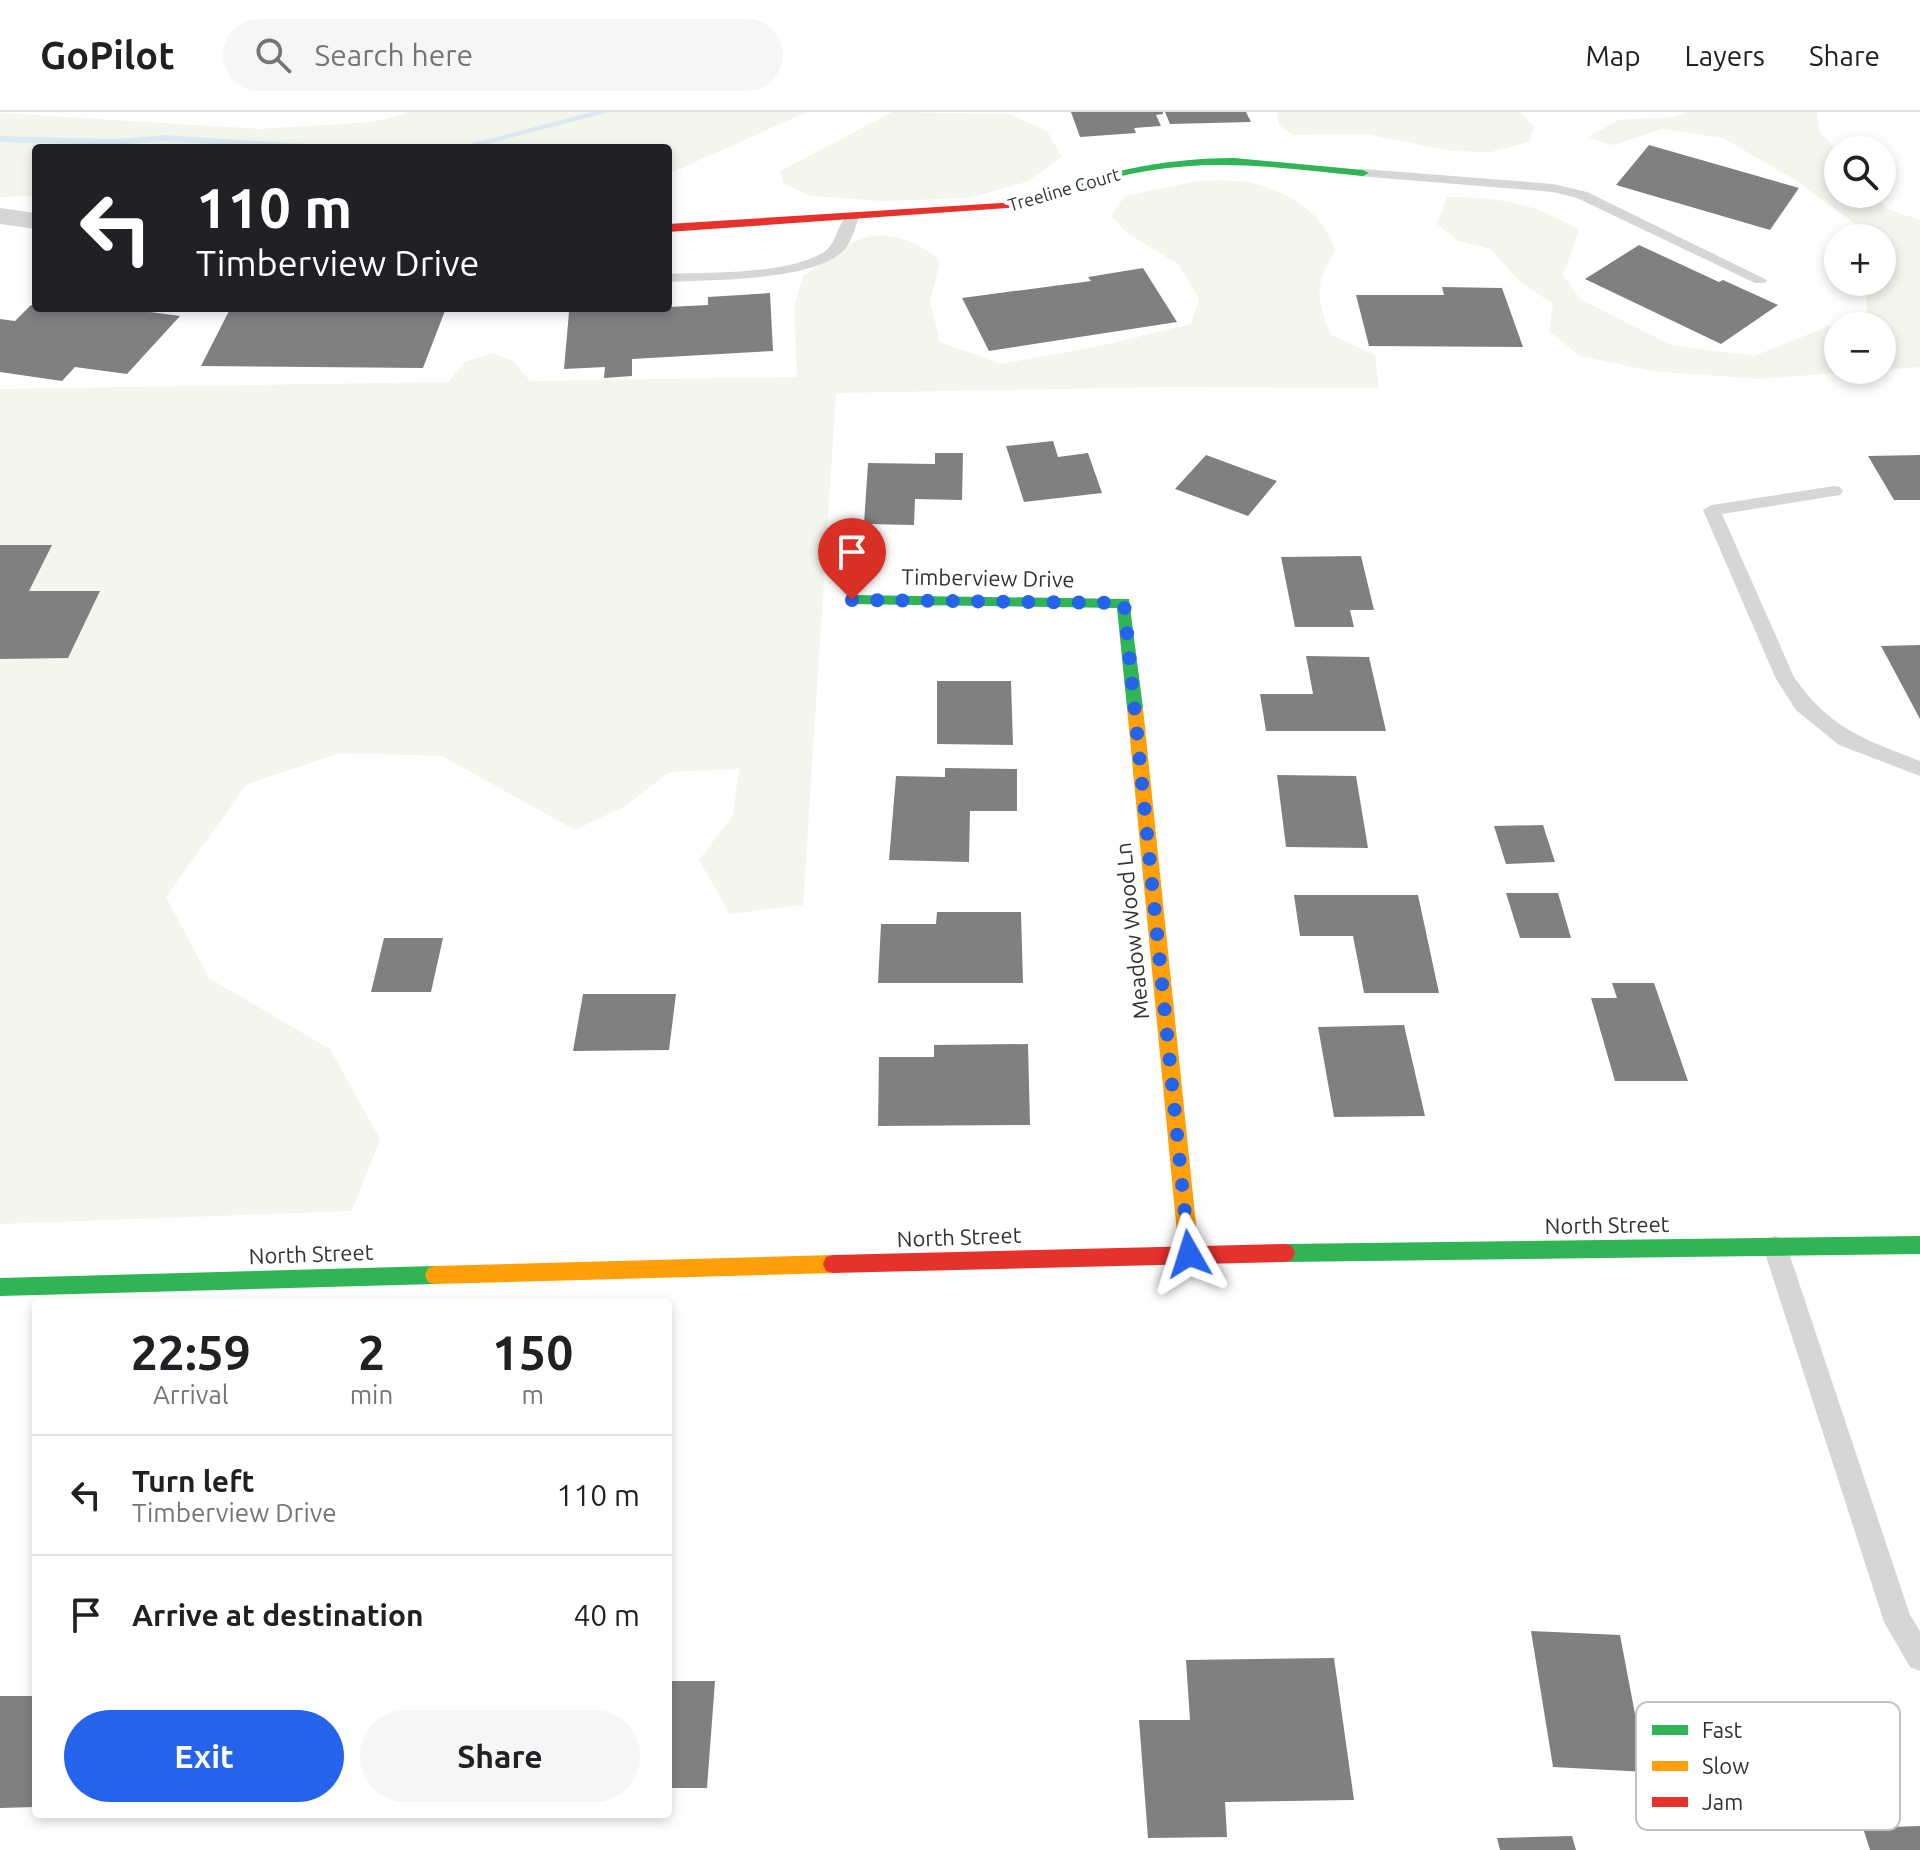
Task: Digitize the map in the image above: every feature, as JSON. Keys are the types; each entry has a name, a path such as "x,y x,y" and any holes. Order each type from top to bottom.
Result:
{"street":[{"name":"Treeline Court","path":"672,228 789,218 1011,207 1096,178 1189,162 1265,163 1363,173"},
{"path":"0,216 32,220"},
{"name":"Timberview Drive","path":"852,600 1124,603"},
{"name":"Meadow Wood Ln","path":"1124,603 1189,1254"},
{"name":"North Street","path":"0,1287 1189,1254 1920,1245"}],"lane":[{"path":"1363,173 1553,188 1582,195 1760,280"},
{"path":"672,278 764,273 821,259 839,247 852,217"},
{"path":"1834,491 1712,510 1785,679 1803,705 1846,740 1920,769"},
{"path":"1775,1247 1898,1622 1920,1657"}],"shaded area":[{"path":"412,112 807,112 672,172 672,144 32,144 32,196 0,197 0,113 259,129 373,122"},
{"path":"892,112 1009,114 1047,131 1062,157 1029,181 970,198 883,201 811,196 783,183 781,171"},
{"path":"1277,112 1520,112 1534,127 1529,142 1491,152 1451,151 1366,134 1293,135 1279,125"},
{"path":"1687,112 1817,112 1819,131 1824,137 1824,201 1795,180 1723,138 1662,129 1614,145 1587,138 1618,120 1675,117"},
{"path":"1198,181 1256,184 1282,193 1315,216 1331,238 1335,251 1321,283 1320,302 1326,322 1331,335 1375,355 1379,388 1166,387 836,393 803,905 730,914 699,860 733,815 739,769 669,772 625,806 575,830 442,756 340,753 247,784 166,897 209,978 330,1049 380,1139 352,1211 0,1224 0,389 448,382 465,362 492,353 513,361 530,381 797,377 794,308 803,276 856,241 884,235 915,244 940,261 930,302 940,342 1001,364 1100,346 1191,324 1199,299 1179,265 1126,232 1111,215 1125,196"},
{"path":"1447,197 1516,203 1563,221 1579,230 1563,275 1580,299 1671,345 1754,356 1824,328 1824,374 1759,379 1652,371 1580,356 1549,331 1553,304 1519,281 1491,249 1458,241 1437,224"},
{"path":"1834,208 1886,208 1920,220 1920,367 1896,369 1896,312 1864,312 1866,296 1896,296 1896,224 1856,224"}],"building":[{"path":"1071,112 1163,114 1156,115 1161,126 1134,128 1136,133 1080,137"},
{"path":"1165,112 1246,112 1251,122 1170,124"},
{"path":"1649,145 1799,188 1770,230 1616,185"},
{"path":"1639,245 1778,305 1721,344 1585,279"},
{"path":"1143,268 1177,322 989,351 962,298 1091,281 1088,277"},
{"path":"1442,287 1502,288 1523,347 1369,346 1356,295 1444,295"},
{"path":"770,293 773,351 632,359 632,376 604,378 605,367 564,369 569,312 672,312 672,307 708,305 708,297"},
{"path":"31,305 32,312 150,312 180,316 127,374 75,367 62,381 0,372 0,319 15,321"},
{"path":"228,312 444,312 423,368 201,366"},
{"path":"1053,441 1058,457 1088,453 1102,493 1024,502 1006,446"},
{"path":"935,453 963,453 962,500 915,499 914,525 864,524 868,463 935,464"},
{"path":"1206,455 1277,481 1248,516 1175,489"},
{"path":"1920,455 1920,500 1894,500 1868,456"},
{"path":"0,545 52,545 29,591 100,591 68,658 0,659"},
{"path":"1361,556 1374,610 1350,610 1354,627 1295,627 1281,557"},
{"path":"1920,645 1920,719 1881,646"},
{"path":"1306,656 1369,657 1386,731 1266,731 1260,694 1313,694"},
{"path":"937,681 1011,681 1013,745 937,744"},
{"path":"945,768 1017,769 1017,811 970,811 969,862 889,860 896,776 945,777"},
{"path":"1277,775 1356,776 1368,848 1286,847"},
{"path":"1543,825 1555,862 1506,864 1494,826"},
{"path":"1506,893 1558,893 1571,938 1520,938"},
{"path":"1294,895 1418,895 1439,993 1364,993 1353,936 1300,936"},
{"path":"937,912 1021,912 1023,983 878,983 881,924 936,924"},
{"path":"384,938 443,938 431,992 371,992"},
{"path":"1612,983 1654,983 1688,1081 1615,1081 1591,998 1617,998"},
{"path":"583,994 676,994 669,1050 573,1051"},
{"path":"1404,1025 1425,1116 1334,1117 1318,1027"},
{"path":"1028,1044 1030,1125 878,1126 879,1057 934,1057 934,1045"},
{"path":"1531,1631 1620,1635 1636,1719 1636,1771 1553,1767"},
{"path":"1334,1658 1354,1800 1225,1802 1227,1837 1148,1838 1139,1720 1190,1720 1186,1660"},
{"path":"672,1681 715,1681 707,1788 672,1788"},
{"path":"0,1696 32,1696 32,1807 0,1808"},
{"path":"1920,1826 1920,1850 1870,1850 1864,1830 1900,1830 1900,1827"},
{"path":"1572,1836 1576,1850 1500,1850 1497,1838"}],"waterway":[{"path":"476,144 604,112"},
{"path":"0,139 116,142 165,138 256,144"}],"traffic: fast":[{"path":"1017,205 1102,178 1169,164 1212,161 1363,173"},
{"path":"852,600 1124,603 1135,708"},
{"path":"1285,1253 1920,1245"},
{"path":"0,1287 435,1275"}],"traffic: slow":[{"path":"1135,708 1189,1254"},
{"path":"435,1275 833,1264"}],"traffic: jam":[{"path":"672,228 1017,205"},
{"path":"833,1264 1285,1253"}],"route":[{"path":"852,600 1124,603 1189,1254"}]}
